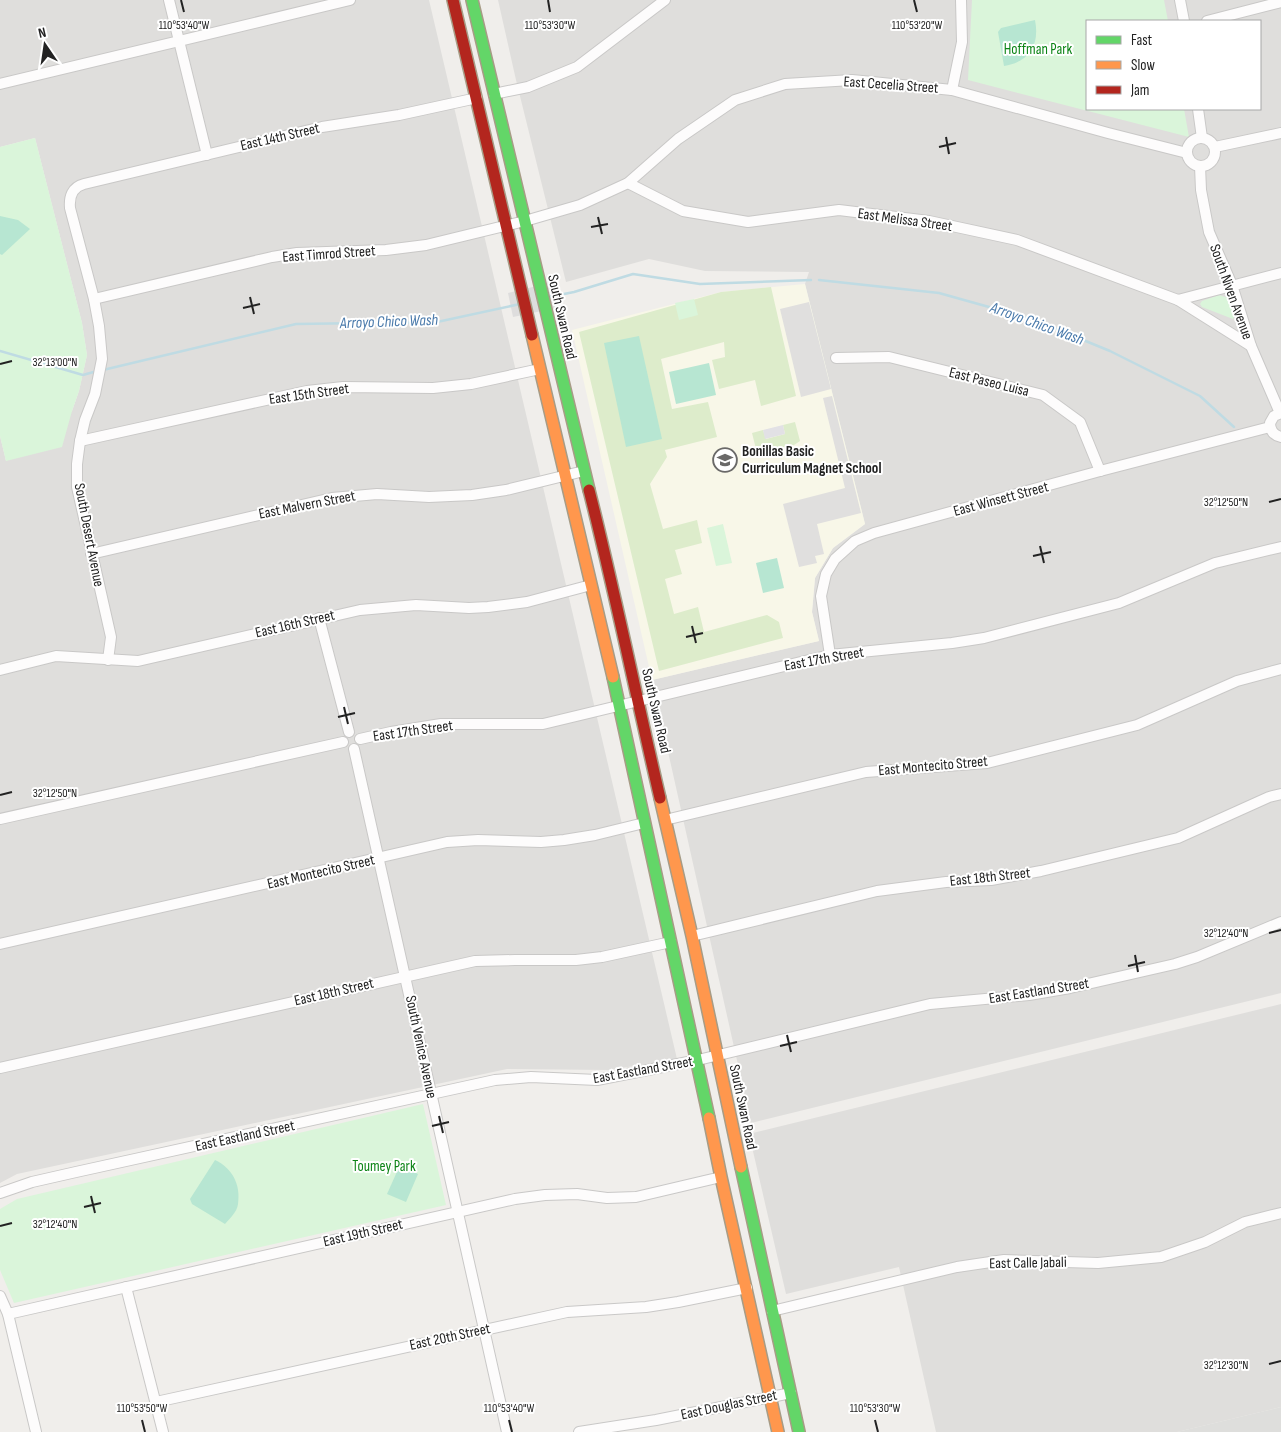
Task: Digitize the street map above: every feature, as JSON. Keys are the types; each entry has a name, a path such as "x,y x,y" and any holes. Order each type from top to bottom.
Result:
{"main road":[{"path":"453,0 620,706 778,1432"},
{"name":"South Swan Road","path":"472,0 526,221 539,285 613,586 637,700 692,936 799,1432"}],"street":[{"path":"170,0 207,155"},
{"path":"0,84 350,0"},
{"path":"494,94 528,87 577,68 664,0"},
{"path":"952,90 962,42 961,0"},
{"path":"1180,0 1184,20"},
{"path":"1211,20 1281,2"},
{"name":"East Cecelia Street","path":"506,226 580,206 628,183 678,139 735,100 786,84 852,80 952,90 1108,133 1187,152"},
{"name":"East 14th Street","path":"84,184 322,127 399,116 477,98"},
{"path":"1198,110 1202,138"},
{"path":"1215,147 1281,133"},
{"path":"1202,138 1212,142 1215,147 1215,154 1211,162 1200,166 1191,162 1187,152 1191,142 1202,138"},
{"name":"South Niven Avenue","path":"1200,166 1201,190 1208,232 1232,286 1251,346 1281,413"},
{"name":"East Melissa Street","path":"628,183 683,211 748,222 838,210 929,221 1017,240 1178,300 1251,346"},
{"name":"South Desert Avenue","path":"84,184 78,185 69,198 70,208 94,299 102,358 96,394 85,420 80,441 77,487 111,637 108,660"},
{"name":"East Timrod Street","path":"94,299 272,257 297,253 386,250 418,246 506,226"},
{"path":"1178,300 1281,273"},
{"name":"East Paseo Luisa","path":"836,358 888,357 1043,395 1080,422 1100,471"},
{"name":"East 15th Street","path":"80,441 307,391 343,387 433,388 470,384 540,368"},
{"path":"1281,413 1271,419 1270,427 1274,434 1281,436"},
{"name":"East Winsett Street","path":"830,655 821,596 826,574 836,559 855,541 874,533 1270,427"},
{"name":"East Malvern Street","path":"91,554 332,498 377,494 429,497 472,495 506,490 584,471"},
{"name":"East 17th Street","path":"360,739 441,724 543,724 830,655 984,638 1119,603 1215,563 1281,547"},
{"name":"East 16th Street","path":"0,670 56,656 138,661 360,610 416,605 469,608 496,606 527,602 591,585"},
{"path":"319,618 349,732"},
{"name":"East Montecito Street","path":"665,820 866,772 987,763 1137,725 1237,681 1281,669"},
{"path":"349,732 355,732 360,739 360,745 354,749 347,749 343,742 344,735 349,732"},
{"path":"0,819 343,742"},
{"name":"South Venice Avenue","path":"354,749 380,858 507,1432"},
{"name":"East 18th Street","path":"692,936 877,892 946,882 991,880 1041,872 1178,838 1269,797 1281,794"},
{"name":"East Montecito Street","path":"0,944 447,842 478,840 540,842 564,840 595,835 644,823"},
{"name":"East Eastland Street","path":"0,1193 32,1182 67,1174 495,1080 531,1077 597,1080 717,1056 930,1004 1029,996 1175,964 1197,957 1281,922"},
{"name":"East 18th Street","path":"0,1068 475,961 576,960 602,957 671,942"},
{"name":"East 19th Street","path":"8,1314 545,1194 577,1194 607,1198 636,1196 721,1177"},
{"name":"East Calle Jabali","path":"772,1311 957,1267 1004,1260 1098,1263 1161,1257 1205,1242 1245,1222 1281,1213"},
{"path":"126,1287 163,1432"},
{"name":"East 20th Street","path":"156,1402 567,1312 646,1307 747,1288"},
{"path":"0,1296 8,1314 36,1432"},
{"name":"East Douglas Street","path":"579,1432 664,1419 790,1393"}],"shaded area":[{"path":"0,0 429,0 677,1059 609,1070 507,1069 17,1174 0,1183 0,436 6,461 72,411 79,391 87,355 82,323 35,138 0,147"},
{"path":"498,0 1281,0 1281,993 751,1123 652,680 819,641 812,612 815,578 833,548 865,524 805,284 809,272 705,271 649,259 566,282"},
{"name":"Bonillas Basic Curriculum Magnet School","path":"805,284 865,524 833,548 815,578 812,612 819,641 652,680 572,330 721,292"},
{"path":"809,302 831,389 801,397 780,309"},
{"path":"832,396 861,513 817,524 824,554 815,556 817,563 799,567 783,504 845,488 823,398"},
{"path":"783,425 785,434 765,439 763,430"},
{"path":"1281,1004 1281,1407 1177,1432 936,1432 899,1267 786,1294 749,1134"},
{"path":"1281,1407 1281,1432 1177,1432"}],"green space":[{"name":"Hoffman Park","path":"972,0 1164,0 1168,20 1086,20 1086,110 1184,110 1189,137 968,80"},
{"path":"1035,20 1036,37 1031,51 1020,61 1004,66 998,32 1001,28"},
{"path":"35,138 82,323 87,355 79,391 62,447 6,461 0,436 0,147"},
{"path":"0,216 18,220 30,229 2,255 0,254"},
{"path":"771,287 796,396 761,406 755,380 719,389 712,360 725,357 724,342 661,359 672,409 708,402 717,437 665,450 667,457 650,484 663,529 697,520 702,543 675,550 682,574 665,579 674,614 698,607 704,632 767,615 779,622 783,638 659,671 579,332 721,292"},
{"path":"1219,295 1228,298 1231,303 1235,311 1233,319 1202,307 1200,304 1202,301"},
{"path":"694,299 698,315 679,320 675,303"},
{"path":"639,336 662,439 626,447 604,343"},
{"path":"709,363 716,395 676,404 669,372"},
{"path":"795,422 800,441 794,445 757,453 752,433 763,430 766,439 785,434 783,425"},
{"path":"723,524 732,563 716,566 707,528"},
{"path":"777,558 784,588 763,593 756,563"},
{"name":"Toumey Park","path":"423,1104 446,1205 14,1303 0,1270 0,1209 17,1199"},
{"path":"215,1160 231,1172 237,1183 239,1197 237,1207 225,1224 192,1204 190,1199"},
{"path":"400,1165 418,1174 406,1202 387,1194"}],"pier":[{"path":"549,283 556,308 513,317 508,293"}],"waterway":[{"name":"Arroyo Chico Wash","path":"549,297 574,292 633,274 700,284 811,280"},
{"name":"Arroyo Chico Wash","path":"819,280 939,293 1032,319 1110,351 1200,396 1234,427"},
{"name":"Arroyo Chico Wash","path":"103,370 296,324 437,322 520,304"},
{"name":"Arroyo Chico Wash","path":"0,351 83,375 97,371"}],"traffic: fast":[{"path":"472,0 589,490"},
{"path":"613,677 709,1118"},
{"path":"741,1167 799,1432"}],"traffic: slow":[{"path":"532,335 613,677"},
{"path":"660,798 692,936 741,1167"},
{"path":"709,1118 778,1432"}],"traffic: jam":[{"path":"453,0 532,335"},
{"path":"589,490 660,798"}],"place":[{"name":"Bonillas Basic Curriculum Magnet School","path":"725,460"}]}
